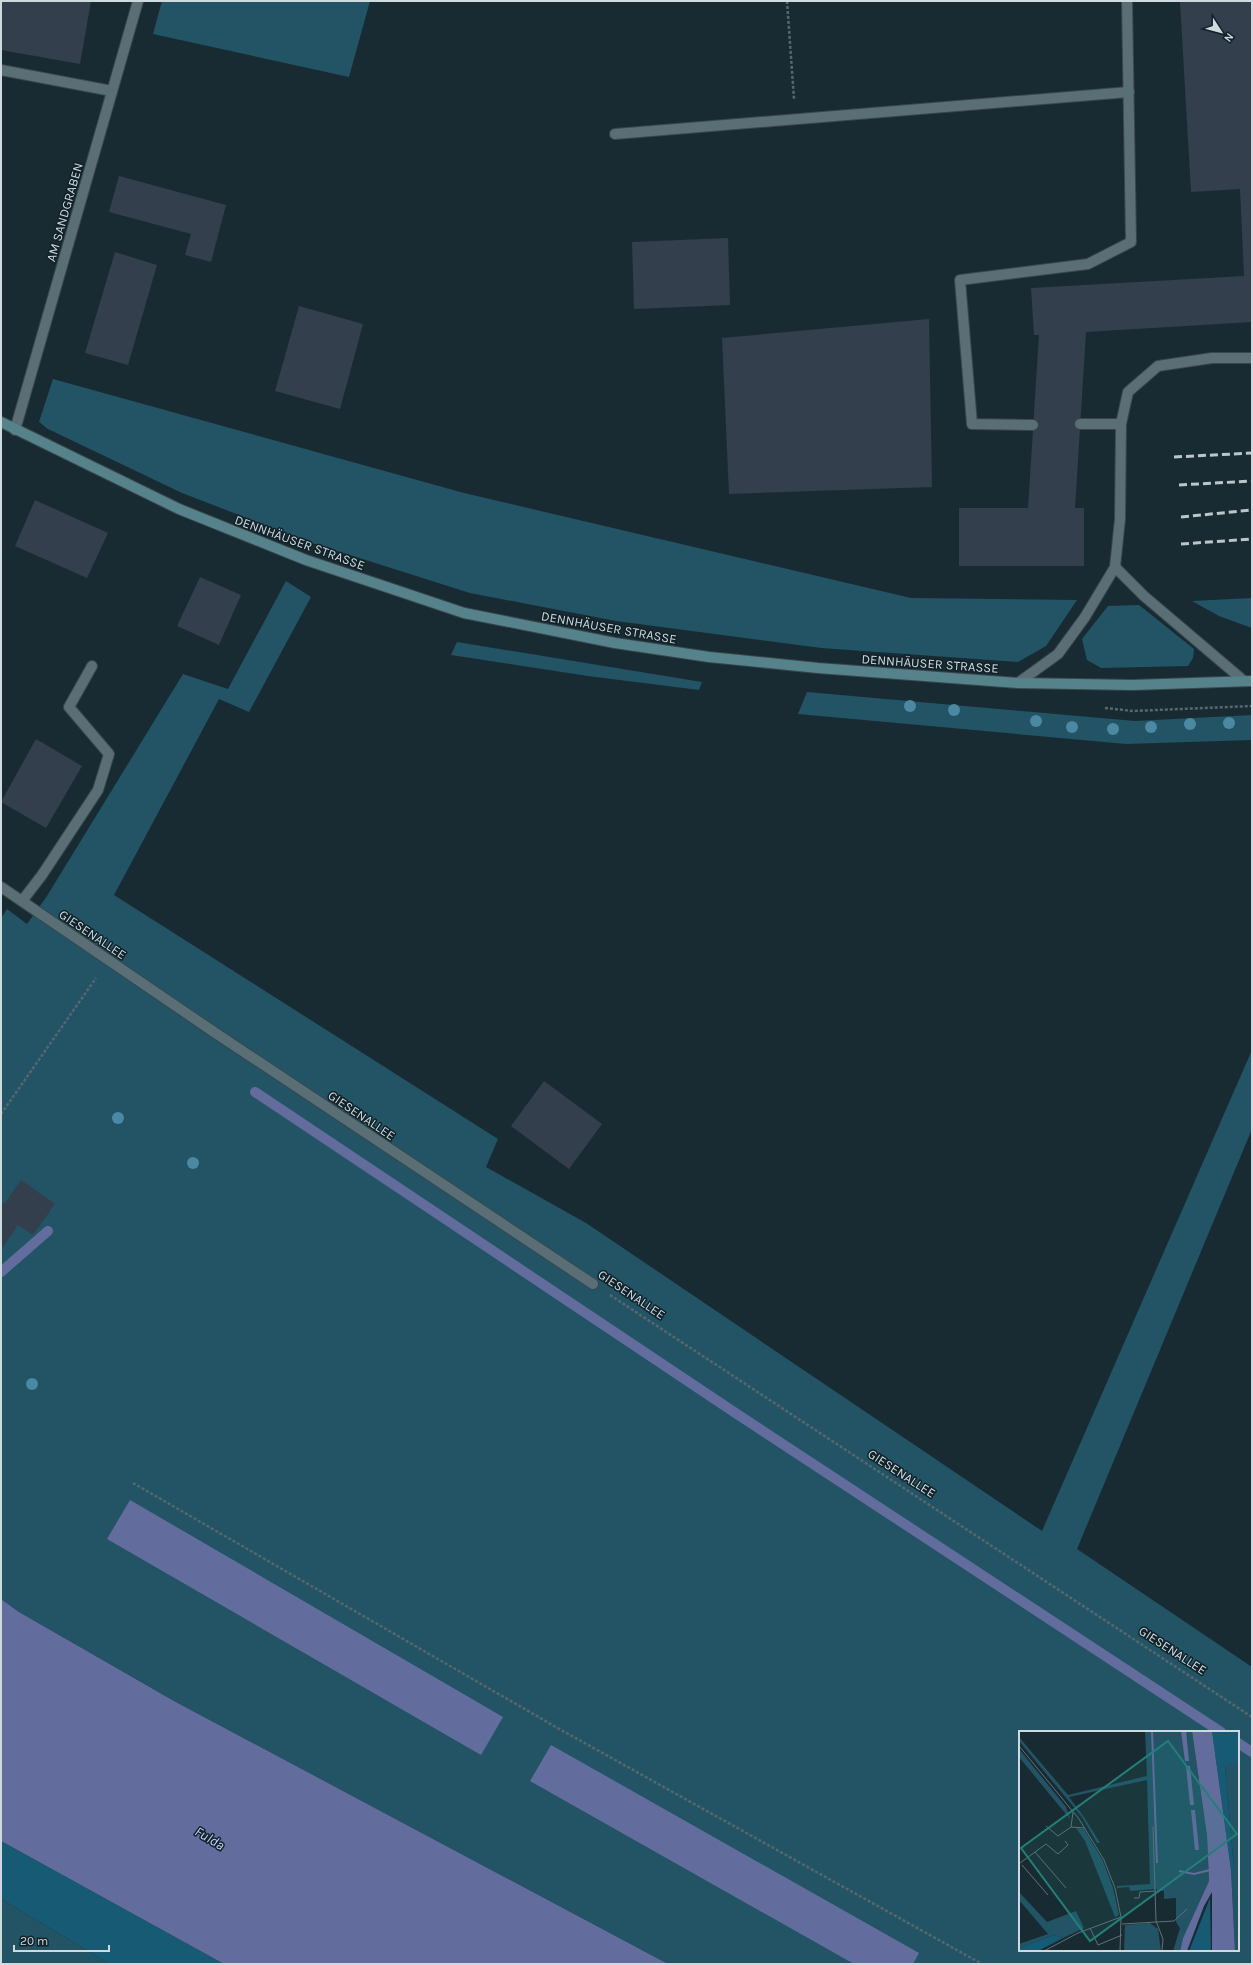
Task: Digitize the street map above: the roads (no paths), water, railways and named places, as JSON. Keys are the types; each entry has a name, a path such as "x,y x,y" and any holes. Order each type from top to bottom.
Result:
{"street":[{"name":"AM SANDGRABEN","path":"15,430 138,1"},
{"path":"1033,425 972,424 960,280 1088,264 1131,242 1130,92 1127,1"},
{"path":"1,70 112,91"},
{"path":"615,134 1130,92"},
{"path":"1018,682 1058,654 1086,617 1115,567 1120,519 1121,424 1128,392 1158,366 1212,358 1252,358"},
{"name":"DENNHÄUSER STRASSE","path":"1,422 179,509 306,560 464,613 615,643 709,657 818,668 1018,682 1133,685 1248,681"},
{"path":"1080,424 1121,424"},
{"path":"1115,567 1144,596 1248,681"},
{"path":"22,901 42,875 98,790 109,754 69,707 92,666"},
{"name":"GIESENALLEE","path":"1,887 593,1284"}],"water":[{"path":"130,1500 503,1717 481,1755 107,1539"},
{"name":"Fulda","path":"1,1599 19,1612 174,1701 668,1964 224,1964 1,1841"},
{"path":"551,1745 919,1953 913,1964 854,1964 530,1781"}],"waterway":[{"path":"255,1092 734,1412 1219,1731"},
{"path":"1,1272 48,1231"},
{"path":"1239,1744 1252,1752"}],"railway":[{"path":"1174,457 1252,453"},
{"path":"1179,485 1252,481"},
{"path":"1181,517 1252,510"},
{"path":"1181,544 1252,539"}]}
